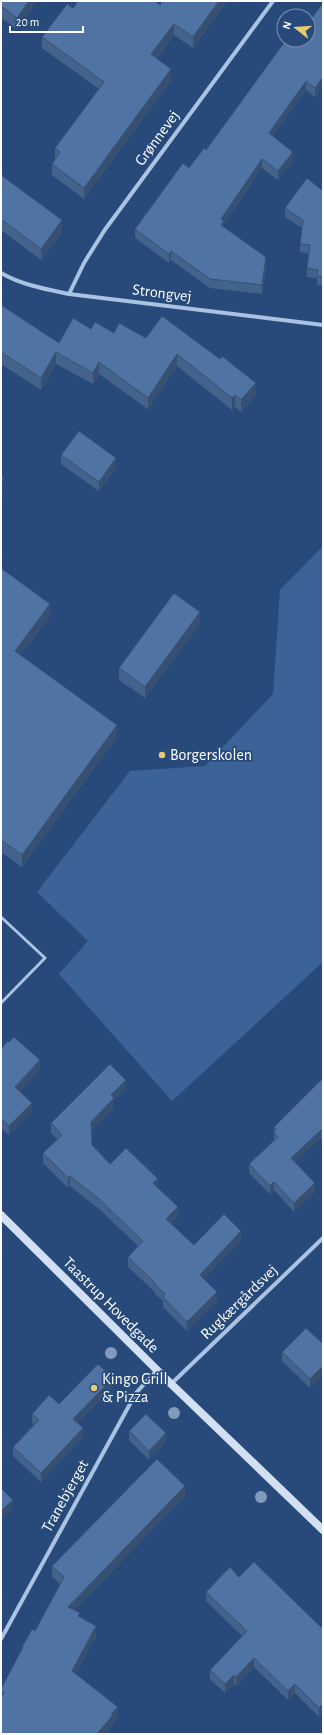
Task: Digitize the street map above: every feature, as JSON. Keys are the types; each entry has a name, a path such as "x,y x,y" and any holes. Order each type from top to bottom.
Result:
{"street":[{"name":"Grønnevej","path":"69,294 84,263 104,231 273,1"},
{"name":"Strongvej","path":"1,273 13,280 32,286 69,294 323,325"},
{"name":"Taastrup Hovedgade","path":"1,1216 157,1370 323,1530"},
{"name":"Rugkærgårdsvej","path":"172,1384 323,1238"},
{"name":"Tranebjerget","path":"1,1639 136,1393 157,1370"}],"lane":[{"path":"1,916 45,958 1,1003"}],"shaded area":[{"path":"323,546 323,962 172,1101 59,974 88,941 37,892 130,771 205,766 273,694 280,590"}],"building":[{"path":"1,1 29,1 17,18 1,6"},
{"path":"78,1 155,1 160,5 162,1 219,1 193,37 174,24 151,54 171,69 84,188 52,164 60,152 55,148 104,82 42,37 67,4 73,8"},
{"path":"323,3 323,77 315,88 306,81 269,133 293,152 278,171 262,159 221,219 224,221 221,225 266,257 262,285 210,279 171,251 169,254 135,229 183,163 189,168 204,148 206,150 280,48 316,48 316,12"},
{"path":"1,175 62,220 41,249 1,219"},
{"path":"307,178 323,191 323,277 317,276 318,270 307,268 310,245 300,244 303,220 285,208"},
{"path":"1,305 59,343 73,318 91,329 95,322 114,333 119,323 146,338 162,316 220,359 222,356 256,383 241,400 235,395 232,398 177,354 148,398 99,362 93,373 56,352 41,378 1,352"},
{"path":"79,431 116,458 99,482 61,455"},
{"path":"1,568 50,604 15,651 117,725 22,855 1,840"},
{"path":"174,593 200,612 145,687 119,668"},
{"path":"14,1037 40,1060 15,1087 32,1103 9,1126 1,1119 1,1049"},
{"path":"110,1064 126,1080 111,1095 114,1098 91,1122 92,1145 110,1164 126,1148 158,1179 153,1183 178,1207 166,1219 194,1245 224,1214 241,1231 200,1275 217,1292 187,1322 163,1297 165,1294 128,1257 143,1241 99,1199 70,1176 68,1178 43,1153 62,1135 51,1123"},
{"path":"323,1078 323,1132 321,1130 291,1158 315,1183 294,1203 274,1182 270,1186 249,1164 278,1137 274,1132 276,1130 274,1127"},
{"path":"306,1328 323,1344 323,1366 310,1379 282,1352"},
{"path":"98,1364 113,1378 73,1419 83,1428 41,1473 13,1447 39,1420 32,1414 49,1395 59,1404"},
{"path":"146,1414 166,1433 149,1451 129,1431"},
{"path":"157,1459 185,1486 68,1607 80,1613 78,1616 96,1626 72,1671 118,1707 111,1714 113,1715 97,1734 1,1734 1,1698 4,1692 1,1691 1,1689 32,1629 35,1631 64,1577 52,1566"},
{"path":"1,1488 13,1500 1,1511"},
{"path":"254,1562 323,1629 323,1704 319,1708 295,1684 288,1691 254,1658 236,1677 234,1675 225,1684 210,1670 247,1631 206,1592 230,1567 239,1577"}],"place":[{"name":"Borgerskolen","path":"162,755"},
{"name":"Kingo Grill & Pizza","path":"94,1388"}]}
